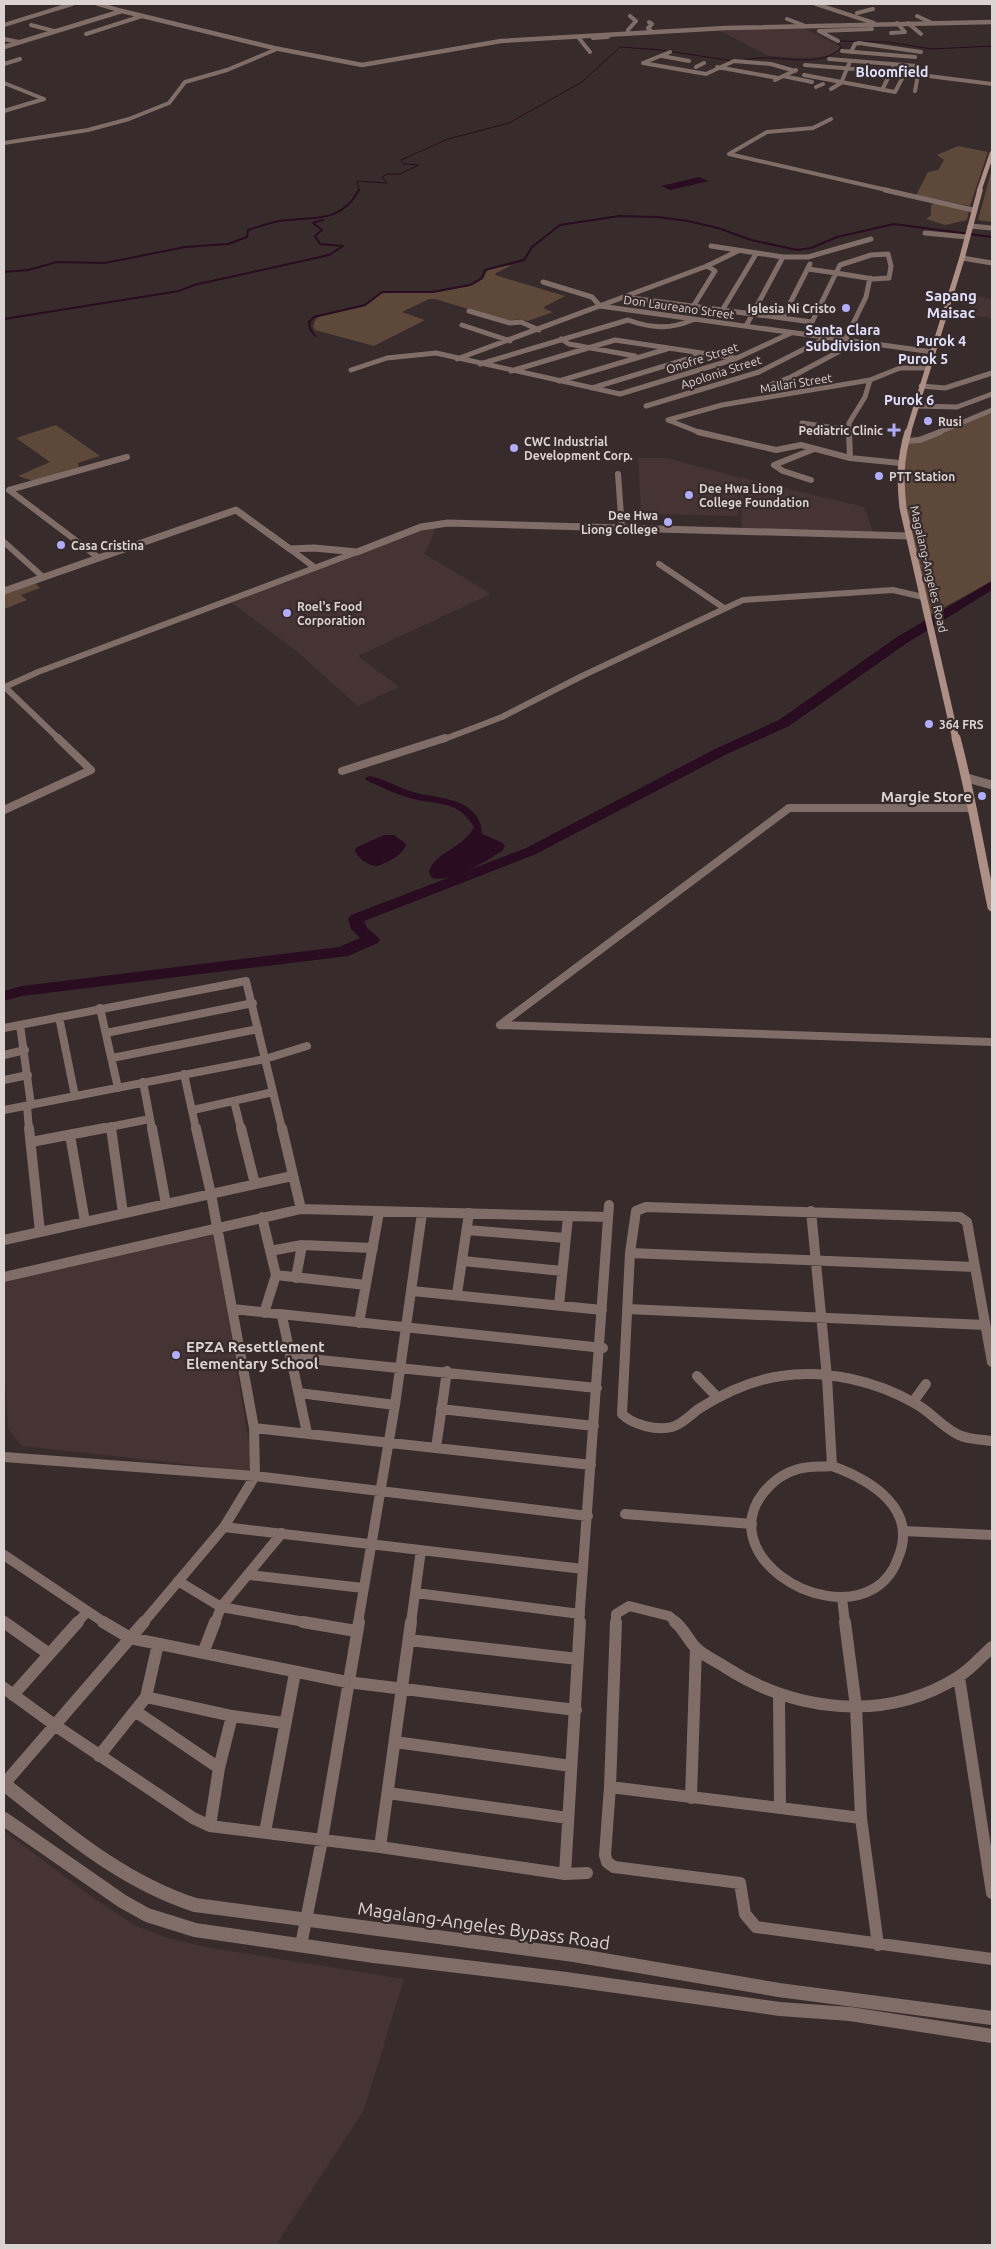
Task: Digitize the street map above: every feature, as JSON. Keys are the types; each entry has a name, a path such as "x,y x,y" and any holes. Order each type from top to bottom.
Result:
{"main road":[{"name":"Magalang-Angeles Road","path":"992,153 973,210 962,258 921,386 900,463 902,504 950,717 967,780 992,907"}],"street":[{"path":"4,25 72,4"},
{"path":"98,4 277,49 371,65 494,41 803,25 992,22"},
{"path":"816,4 876,23"},
{"path":"835,7 875,19 876,23"},
{"path":"857,13 873,9"},
{"path":"4,47 122,11"},
{"path":"44,12 56,15"},
{"path":"109,14 120,17 117,18"},
{"path":"86,34 142,16"},
{"path":"628,34 628,30 636,20 630,16"},
{"path":"917,16 932,23"},
{"path":"91,20 109,22 99,17"},
{"path":"787,19 803,25"},
{"path":"4,21 12,23"},
{"path":"649,22 652,24 648,28 652,32"},
{"path":"890,33 905,32 897,23"},
{"path":"908,23 921,34"},
{"path":"843,24 851,34"},
{"path":"30,25 54,31"},
{"path":"862,29 870,36"},
{"path":"838,41 819,30 872,29"},
{"path":"593,38 608,37 606,35"},
{"path":"578,37 590,52"},
{"path":"4,39 18,42"},
{"path":"851,52 855,44 870,44 921,52"},
{"path":"865,58 870,44"},
{"path":"882,54 885,47"},
{"path":"4,143 88,131 146,112 172,100 180,86 185,82 228,70 277,49"},
{"path":"882,90 901,49"},
{"path":"842,51 851,52 865,58"},
{"path":"670,52 643,63 706,74 717,67 734,61 754,60 781,68 844,78 856,85 896,91 905,73"},
{"path":"676,59 684,54"},
{"path":"882,54 865,58 829,59 836,56 865,58 894,64 917,66"},
{"path":"882,54 905,73 992,84"},
{"path":"662,56 689,61"},
{"path":"676,69 694,58"},
{"path":"4,64 20,59"},
{"path":"848,66 875,71 914,59"},
{"path":"652,60 712,70"},
{"path":"733,70 754,60"},
{"path":"696,67 704,63"},
{"path":"711,63 722,65"},
{"path":"746,72 767,64"},
{"path":"779,78 805,65 894,64"},
{"path":"831,89 844,78 848,66"},
{"path":"717,67 779,78 810,81 872,94"},
{"path":"762,75 781,68"},
{"path":"856,85 862,70"},
{"path":"868,87 875,71"},
{"path":"790,73 844,78"},
{"path":"915,91 918,74"},
{"path":"786,82 793,82 798,79"},
{"path":"804,85 810,81"},
{"path":"4,83 44,99 4,111"},
{"path":"816,87 823,84"},
{"path":"831,119 813,128 767,132 730,154 973,210"},
{"path":"925,233 968,233 992,228"},
{"path":"711,246 783,257 813,257 871,239"},
{"path":"457,359 463,355 510,341 707,266 738,251"},
{"path":"723,309 756,254"},
{"path":"624,296 812,322 837,272 840,265 875,254 888,254 891,262 889,278 870,278 837,272 808,269"},
{"path":"746,326 783,257"},
{"path":"783,317 813,257"},
{"path":"962,258 992,263"},
{"path":"694,305 715,271 707,266"},
{"path":"845,340 866,297 870,278"},
{"path":"543,282 592,297 600,306"},
{"name":"Don Laureano Street","path":"600,306 933,352"},
{"path":"469,311 510,323 521,322 539,330"},
{"path":"480,364 630,319 645,326 676,327 693,320"},
{"path":"462,325 510,341"},
{"name":"Onofre Street","path":"591,389 617,394 738,358 791,332"},
{"name":"Apolonia Street","path":"646,406 759,372 826,338"},
{"path":"561,339 569,344 639,357"},
{"path":"511,371 614,340 738,358"},
{"path":"767,386 792,377 857,342"},
{"path":"558,381 672,348"},
{"path":"351,370 387,358 429,353 591,389 706,353"},
{"name":"Mallari Street","path":"814,449 799,445 776,450 701,433 668,420 722,405 870,380 900,368 927,368"},
{"path":"921,386 945,388 992,373"},
{"path":"850,458 849,422 865,397 870,380"},
{"path":"915,406 958,407 992,394"},
{"path":"905,441 920,440 992,410"},
{"path":"802,423 849,430"},
{"path":"811,480 774,465 801,456 814,449 850,458 900,463"},
{"path":"99,558 10,490 127,457"},
{"path":"618,474 622,529"},
{"path":"4,591 236,510 314,568"},
{"path":"4,810 91,770 7,689 7,686 38,672 433,524 910,536"},
{"path":"4,542 43,577"},
{"path":"290,549 357,552"},
{"path":"332,561 334,550"},
{"path":"660,564 724,608"},
{"path":"342,771 469,731 502,717 582,676 742,600 892,590 924,600"},
{"path":"967,780 992,787"},
{"path":"971,808 789,808 500,1025 688,1033 992,1042"},
{"path":"4,1028 242,980 248,984 253,1003 264,1059 301,1209"},
{"path":"106,1033 253,1003"},
{"path":"100,1008 118,1088"},
{"path":"60,1017 75,1096"},
{"path":"20,1025 28,1075 31,1142 40,1232"},
{"path":"112,1058 258,1029"},
{"path":"4,1110 264,1059 306,1046"},
{"path":"4,1054 24,1050"},
{"path":"4,1784 56,1726 224,1526 255,1476 254,1428 212,1194 184,1074"},
{"path":"4,1080 28,1075"},
{"path":"143,1082 166,1204"},
{"path":"193,1110 273,1092"},
{"path":"234,1102 255,1184"},
{"path":"31,1142 150,1119"},
{"path":"111,1126 123,1213"},
{"path":"70,1135 85,1222"},
{"path":"4,1240 292,1176"},
{"path":"565,1874 583,1569 597,1388 602,1348 602,1310 609,1205"},
{"path":"992,1362 967,1222 960,1217 646,1207 636,1211 630,1253 622,1414 624,1418 634,1423 669,1428 680,1423 717,1398 750,1383 781,1376 827,1377 876,1387 913,1402 960,1436 992,1440"},
{"path":"4,1277 301,1209 608,1217"},
{"path":"811,1211 827,1377 832,1466"},
{"path":"358,1323 379,1212"},
{"path":"301,1945 322,1840 370,1544 395,1404 422,1213"},
{"path":"457,1294 468,1230 469,1213"},
{"path":"262,1217 276,1275 264,1314"},
{"path":"559,1305 568,1217"},
{"path":"468,1230 565,1238"},
{"path":"270,1251 302,1245 373,1248"},
{"path":"296,1278 302,1245"},
{"path":"630,1253 975,1267"},
{"path":"463,1261 562,1272"},
{"path":"276,1275 366,1285"},
{"path":"412,1290 602,1310"},
{"path":"627,1309 985,1325"},
{"path":"233,1310 602,1348"},
{"path":"282,1316 307,1433"},
{"path":"290,1357 401,1366 597,1388"},
{"path":"436,1448 446,1372"},
{"path":"698,1376 717,1398"},
{"path":"913,1402 926,1384"},
{"path":"299,1393 395,1404"},
{"path":"441,1409 594,1426"},
{"path":"254,1428 591,1465"},
{"path":"4,1457 255,1476 588,1516"},
{"path":"832,1466 852,1472 880,1490 893,1506 903,1531 903,1546 896,1569 882,1584 862,1594 842,1598 818,1596 791,1586 771,1570 757,1548 752,1524 756,1504 764,1489 780,1476 801,1468 832,1466"},
{"path":"625,1514 752,1524"},
{"path":"224,1526 583,1569"},
{"path":"903,1531 992,1535"},
{"path":"203,1653 221,1607 282,1533"},
{"path":"380,1847 421,1550"},
{"path":"4,1555 87,1612 130,1638 347,1682 576,1710"},
{"path":"249,1575 363,1588"},
{"path":"178,1581 221,1607 356,1631"},
{"path":"416,1593 580,1614"},
{"path":"842,1598 856,1707 861,1818 878,1945"},
{"path":"992,1647 959,1677 925,1693 889,1704 856,1707 828,1706 779,1695 747,1681 696,1648 684,1629 669,1616 629,1606 621,1609 616,1614 610,1787 605,1856 607,1862 614,1867 740,1883 745,1917 756,1928 992,1959"},
{"path":"87,1612 49,1654 8,1692 99,1756 193,1818 210,1826 380,1847 565,1874 587,1873"},
{"path":"4,1622 49,1654"},
{"path":"409,1640 578,1659"},
{"path":"99,1756 146,1697 158,1644"},
{"path":"691,1798 696,1648"},
{"path":"265,1832 295,1672"},
{"path":"959,1677 992,1893"},
{"path":"779,1695 780,1808"},
{"path":"146,1697 232,1716 284,1723"},
{"path":"135,1711 220,1768"},
{"path":"210,1826 220,1768 232,1716"},
{"path":"395,1742 571,1766"},
{"name":"Magalang-Angeles Bypass Road","path":"4,1784 114,1868 160,1894 204,1906 574,1955 779,1990 992,2018"},
{"path":"610,1787 861,1818"},
{"path":"388,1793 568,1818"},
{"path":"4,1819 122,1901 147,1915 175,1925 215,1934 780,2009 850,2014 992,2036"}],"shaded area":[{"path":"799,26 840,46 838,52 829,56 806,58 769,56 718,30"},
{"path":"958,146 988,152 970,206 916,195 928,172 938,170 944,160 937,155"},
{"path":"992,168 992,222 978,220"},
{"path":"699,177 709,181 670,190 661,186"},
{"path":"936,203 969,210 967,220 945,225 926,219 931,215 931,205"},
{"path":"512,265 495,275 565,296 544,307 553,312 528,321 519,319 508,321 435,299 429,299 402,312 425,320 374,346 315,330 313,326 316,319 320,316 365,306 381,294 390,292 434,293 473,285 483,279 488,269"},
{"path":"976,296 992,299 992,318 975,316 978,309 968,307"},
{"path":"992,411 992,581 930,615 904,497 906,441"},
{"path":"56,425 100,456 78,463 79,468 33,481 18,476 50,462 16,438"},
{"name":"Dee Hwa Liong College Foundation","path":"638,458 667,458 738,477 738,516 641,514"},
{"path":"739,477 864,507 874,534 742,530"},
{"name":"Roel's Food Corporation","path":"434,525 437,526 425,554 491,594 358,656 399,687 358,706 295,650 229,601"},
{"path":"33,581 40,588 21,595 27,600 4,609 4,592"},
{"path":"370,776 417,793 453,800 469,808 481,824 482,834 503,843 505,846 502,851 459,874 440,879 432,878 429,872 432,865 463,841 474,827 468,818 454,808 395,793 366,780 365,778"},
{"path":"384,835 394,835 406,844 399,855 377,866 367,863 359,857 355,851 357,847"},
{"path":"214,1232 253,1467 246,1471 22,1446 8,1429 4,1369 4,1280"},
{"path":"4,1831 92,1897 136,1926 168,1938 206,1947 404,1979 364,2110 276,2245 4,2245"}],"waterway":[{"path":"742,61 754,58 820,59 832,55 842,47 836,42 840,41 887,42 932,49 992,46"},
{"path":"359,190 357,181 387,183 382,177 387,174 400,174 419,165 403,164 401,160 448,139 509,123 582,82 620,47 661,50 733,61"},
{"path":"4,272 28,270 57,262 105,263 185,247 228,244 247,237 248,230 267,224 334,214 343,209 359,190"},
{"path":"315,336 310,329 309,322 314,317 365,305 382,292 432,292 470,285 482,278 485,270 524,260 532,247 560,225 619,216 658,217 688,221 718,228 751,240 797,250 811,248 837,237 894,224 992,237"},
{"path":"4,319 179,291 194,285 329,255 343,246 320,244 315,236 322,230 313,223 323,220"},
{"path":"4,996 22,991 342,952 372,939 361,931 356,919 531,851 720,752 784,723 902,640 992,585"}],"place":[{"name":"Iglesia Ni Cristo","path":"846,308"},
{"name":"Rusi","path":"928,421"},
{"name":"Pediatric Clinic","path":"894,430"},
{"name":"CWC Industrial Development Corp.","path":"514,448"},
{"name":"PTT Station","path":"879,476"},
{"name":"Dee Hwa Liong College Foundation","path":"689,495"},
{"name":"Dee Hwa Liong College","path":"668,522"},
{"name":"Casa Cristina","path":"61,545"},
{"name":"Roel's Food Corporation","path":"287,613"},
{"name":"364 FRS","path":"929,724"},
{"name":"Margie Store","path":"982,796"},
{"name":"EPZA Resettlement Elementary School","path":"176,1355"}],"district":[{"name":"Bloomfield","path":"892,72"},
{"name":"Sapang Maisac","path":"951,304"},
{"name":"Santa Clara Subdivision","path":"843,338"},
{"name":"Purok 4","path":"941,341"},
{"name":"Purok 5","path":"923,359"},
{"name":"Purok 6","path":"909,400"}]}
